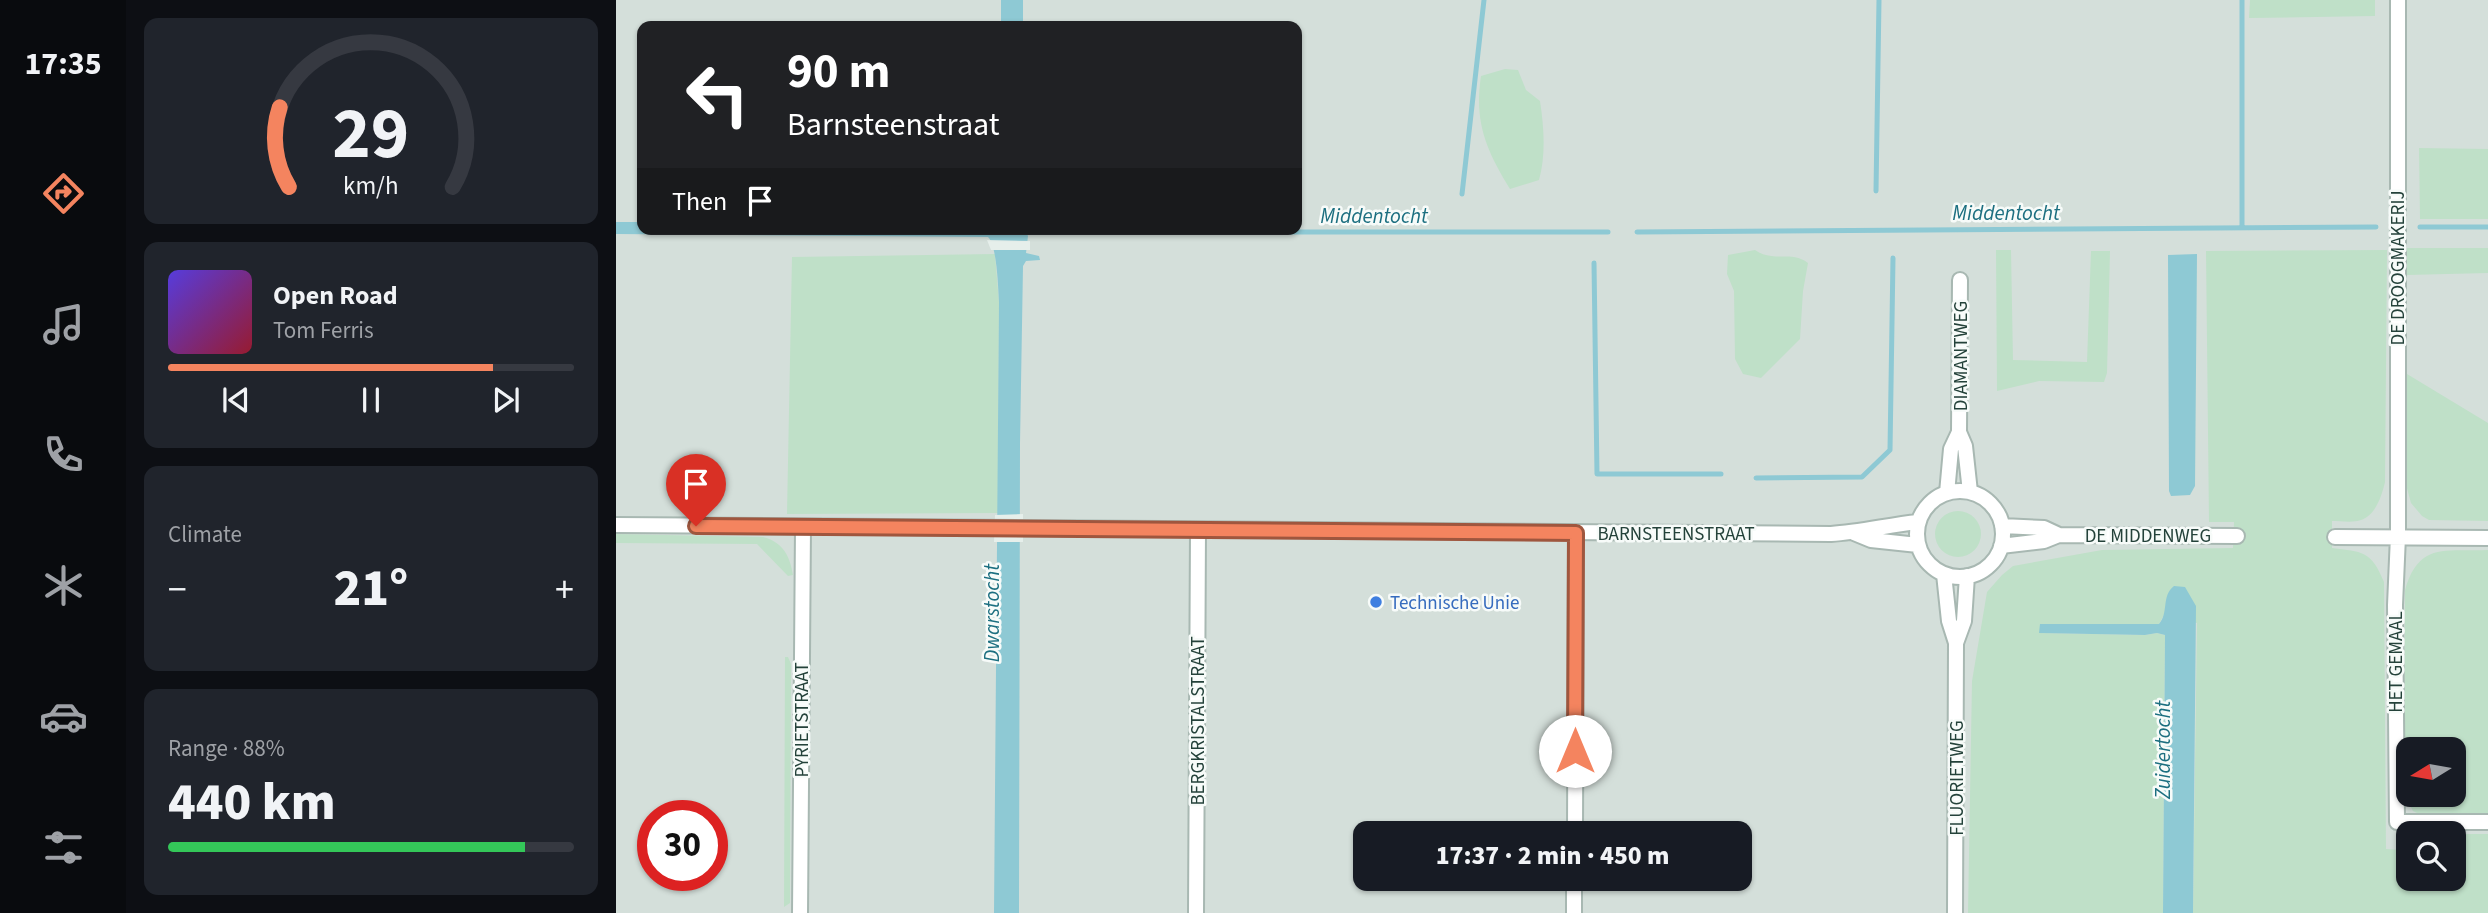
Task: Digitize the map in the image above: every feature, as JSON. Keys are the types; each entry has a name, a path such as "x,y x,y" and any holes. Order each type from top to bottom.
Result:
{"street":[{"name":"DE DROOGMAKERIJ","path":"2398,0 2398,536"},
{"name":"DIAMANTWEG","path":"1960,280 1959,432 1965,446 1970,492"},
{"name":"DIAMANTWEG","path":"1947,492 1951,449 1959,432"},
{"path":"1947,492 1970,492 1979,495 1994,508 2002,526 2001,546 1992,563 1976,573 1955,577 1932,567 1923,557 1918,545 1918,522 1929,503 1947,492"},
{"name":"BARNSTEENSTRAAT","path":"616,525 1854,533 1873,527 1918,522"},
{"name":"DE MIDDENWEG","path":"2002,526 2044,528 2059,535"},
{"name":"PYRIETSTRAAT","path":"800,913 803,527"},
{"name":"BERGKRISTALSTRAAT","path":"1196,913 1198,530"},
{"path":"1575,821 1576,533"},
{"name":"BARNSTEENSTRAAT","path":"1854,533 1871,540 1918,545"},
{"name":"DE MIDDENWEG","path":"2001,546 2044,541 2059,535 2237,536"},
{"name":"HET GEMAAL","path":"2398,536 2395,605 2397,822 2488,822"},
{"path":"2335,537 2488,538"},
{"name":"FLUORIETWEG","path":"1944,574 1949,621 1956,643 1955,913"},
{"name":"FLUORIETWEG","path":"1956,643 1964,621 1967,576"},
{"path":"1574,891 1574,913"}],"shaded area":[{"path":"616,0 2488,0 2488,913 616,913"}],"green space":[{"path":"2250,0 2375,0 2375,16 2249,18"},
{"path":"1505,69 1518,70 1526,90 1540,101 1543,131 1543,161 1539,180 1510,189 1488,148 1479,108 1481,76"},
{"path":"2419,148 2488,149 2488,219 2420,219"},
{"path":"2407,248 2488,248 2488,273 2407,275"},
{"path":"1755,250 1769,256 1795,257 1808,263 1800,339 1761,378 1743,374 1735,359 1734,291 1727,274 1728,255"},
{"path":"1996,250 2011,250 2013,360 2087,362 2091,251 2110,251 2107,373 2104,382 2039,381 1997,391"},
{"path":"2387,250 2385,482 2378,504 2371,514 2361,520 2332,521 2332,548 2364,554 2375,564 2384,582 2386,849 2396,850 2396,891 2466,891 2466,834 2488,834 2488,913 2193,913 2197,623 2164,615 2159,624 2040,633 2165,635 2163,913 1968,913 1972,681 1987,592 2013,566 2102,550 2233,548 2234,522 2209,522 2206,251"},
{"path":"995,254 999,302 998,513 787,514 792,257"},
{"path":"2407,374 2488,423 2488,521 2429,520 2411,503 2405,481"},
{"path":"1958,511 1967,512 1974,518 1980,525 1980,543 1974,550 1967,556 1958,557 1949,556 1942,550 1936,543 1935,534 1936,525 1942,518 1949,512"},
{"path":"616,534 763,537 776,542 784,551 793,575 788,576 757,544 616,543"},
{"path":"2488,550 2488,816 2421,815 2411,807 2466,807 2466,737 2404,737 2405,590 2418,563 2426,556 2447,551"},
{"path":"785,657 788,657 791,664 790,903 784,907"}],"water":[{"path":"1001,0 1023,0 1023,21 1001,21"},
{"path":"616,222 637,222 637,234 616,234"},
{"path":"740,235 1027,235 1026,253 1039,256 1040,260 1026,261 1023,266 1019,913 994,913 999,302 993,248 988,237"},
{"path":"2197,254 2195,486 2190,495 2171,496 2168,255"},
{"path":"2174,586 2185,587 2196,606 2193,913 2163,913 2165,635 2039,633 2040,624 2159,624 2164,615 2168,595"}],"pier":[{"path":"987,240 1030,241 1030,250 991,250"},
{"path":"1023,514 1023,542 994,542 995,515"}],"waterway":[{"path":"1462,194 1484,0"},
{"path":"1876,191 1879,0"},
{"path":"2242,0 2242,227"},
{"name":"Middentocht","path":"1637,232 2376,227"},
{"name":"Middentocht","path":"2420,227 2488,227"},
{"name":"Middentocht","path":"1302,232 1608,232"},
{"path":"1756,478 1862,477 1890,450 1893,258"},
{"path":"1594,263 1597,474 1721,474"}],"place":[{"name":"Technische Unie","path":"1376,602"}],"route":[{"path":"696,526 1576,533 1575,751"}],"water label":[{"name":"Dwarstocht","path":"992,613"},
{"name":"Zuidertocht","path":"2163,750"}]}
